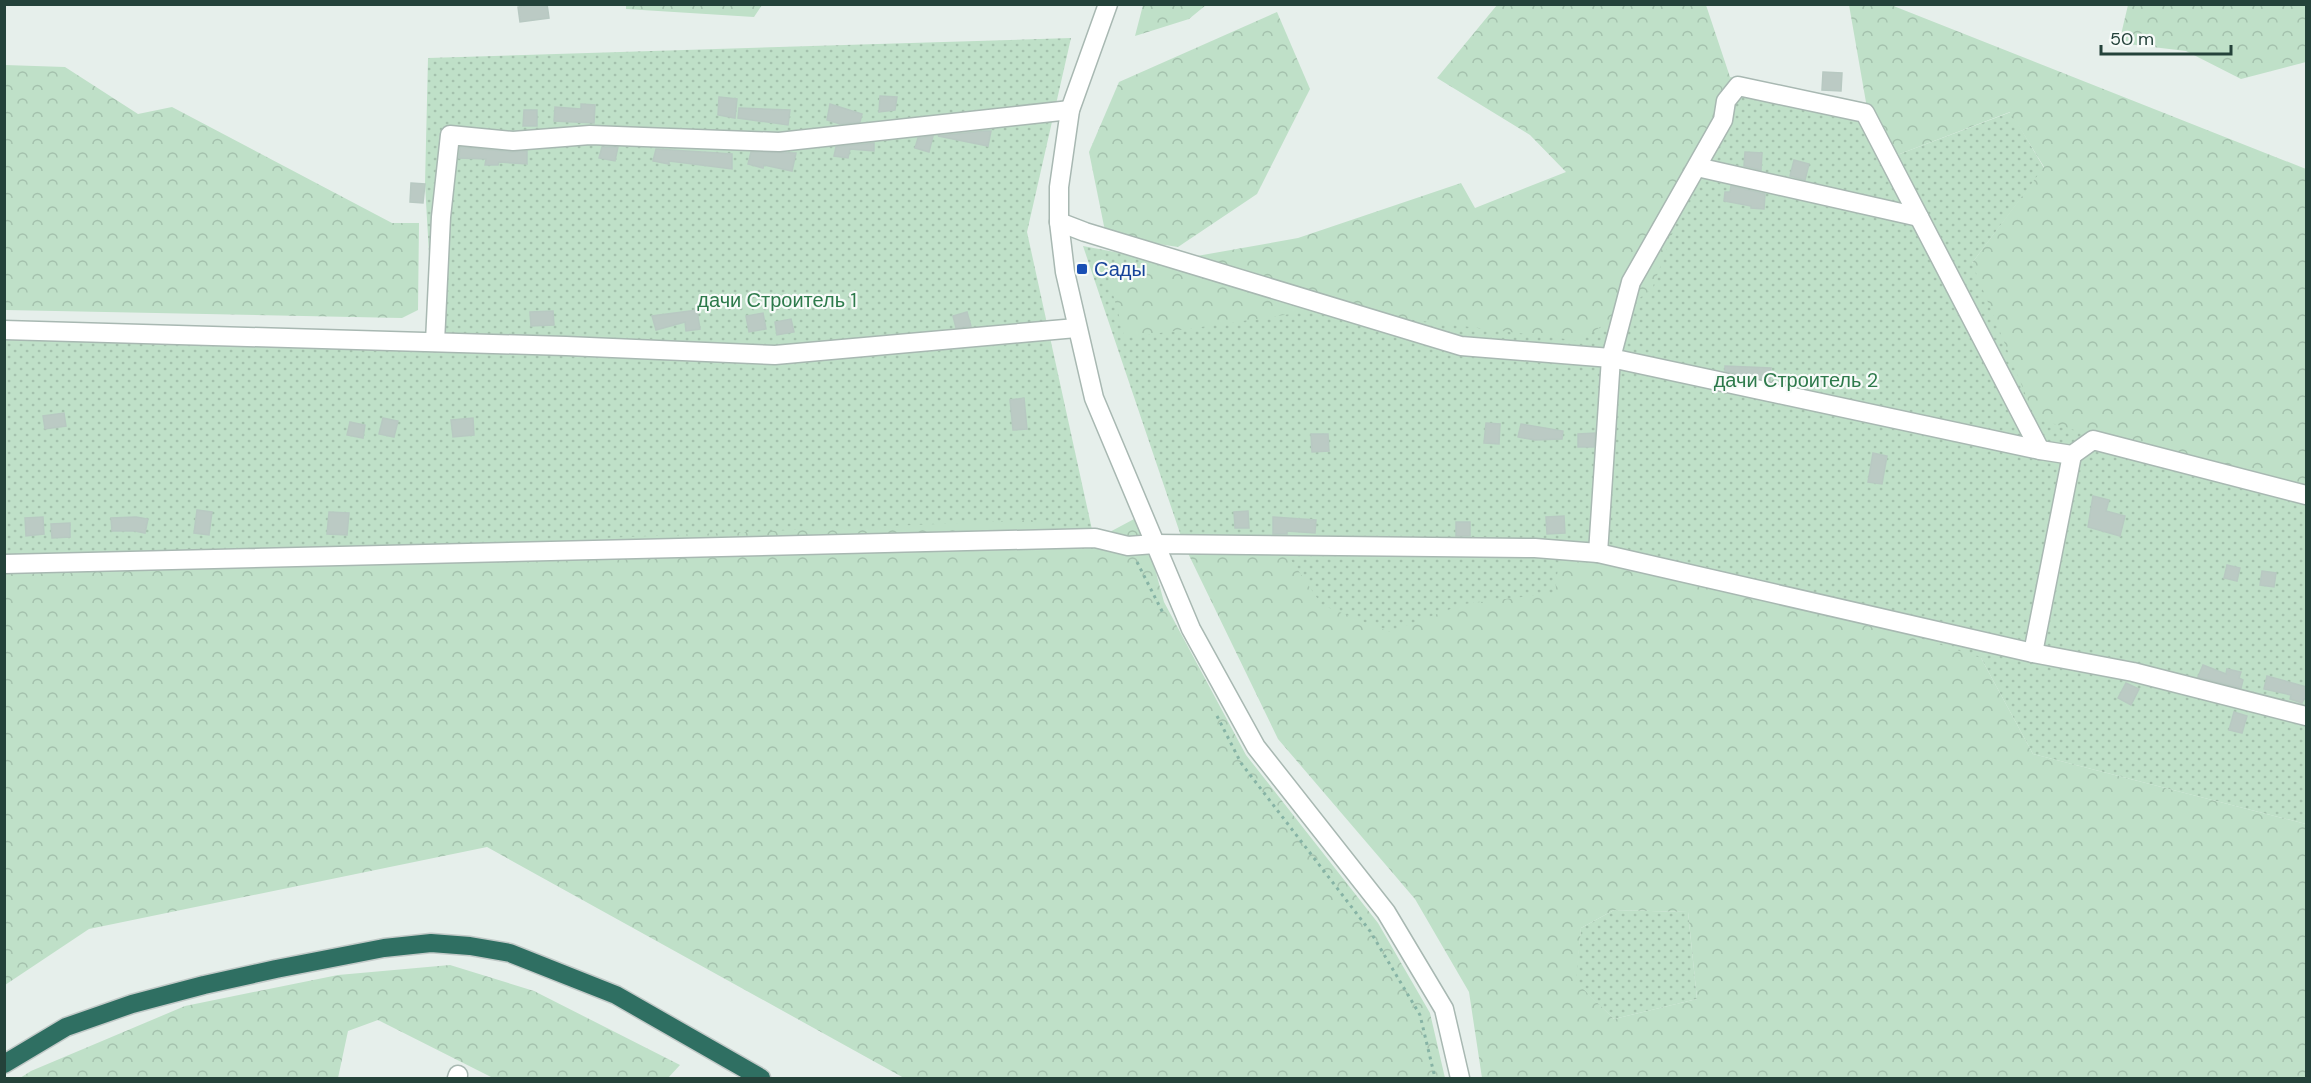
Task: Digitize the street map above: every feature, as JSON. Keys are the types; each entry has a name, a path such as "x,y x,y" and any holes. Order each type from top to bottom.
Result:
{"highway":[{"path":"4,1064 66,1027 132,1004 276,969 384,948 431,943 470,946 510,953 616,995 761,1078"}],"street":[{"path":"1108,4 1070,110 1060,176 1059,222 1065,272 1076,328 1094,398 1191,629 1256,747 1386,912 1444,1009 1460,1078"},
{"path":"1598,553 1611,358 1631,282 1723,120 1726,101 1738,86 1865,112 2040,450"},
{"path":"435,342 441,218 450,135 513,141 590,135 779,142 1070,110"},
{"path":"1697,167 1919,217"},
{"path":"1059,222 1085,232 1461,346 1611,358 2072,455"},
{"path":"4,330 435,342 775,355 1076,328"},
{"path":"2033,653 2072,455 2093,440 2307,495"},
{"path":"4,564 1095,537 1128,546 1155,544 1535,548 1598,553 2033,653 2133,672 2307,716"}],"green space":[{"path":"762,4 754,17 626,9 626,5"},
{"path":"1143,4 1206,5 1189,19 1135,36"},
{"path":"1497,5 1706,5 1730,77 1652,289 1581,341 1326,309 1125,338 1107,272 1298,238 1461,183 1475,208 1566,172 1530,135 1437,78"},
{"path":"1849,5 1891,5 2306,169 2306,501 2035,418 1972,263 2044,167 2010,112 1897,155 1867,108"},
{"path":"2128,5 2306,5 2306,62 2241,79 2186,51 2119,43"},
{"path":"1277,12 1310,89 1257,194 1178,247 1106,236 1089,152 1119,82"},
{"name":"дачи Строитель 1","path":"1071,38 1027,232 1096,548 5,564 5,332 434,342 425,184 428,58"},
{"path":"5,65 65,67 138,114 172,107 392,223 419,223 418,310 402,318 5,310"},
{"name":"дачи Строитель 2","path":"1730,77 1841,99 1897,155 2011,112 2044,168 1972,263 2306,501 2306,824 2033,754 1981,658 1370,658 1184,545 1083,246 1581,340"},
{"path":"1136,518 1151,554 1164,602 1246,755 1378,923 1430,1013 1445,1078 904,1078 487,847 89,929 5,985 4,563 1034,520 1089,543"},
{"path":"1184,545 1284,550 1322,605 1389,632 1464,604 1555,593 1560,551 1758,585 1981,658 2033,754 2306,824 2306,1078 1482,1078 1469,992 1415,899 1278,739","holes":["1614,910 1688,912 1697,999 1614,1019 1576,982 1581,928"]},
{"path":"1614,910 1688,912 1697,999 1614,1019 1575,982 1581,928"},
{"path":"450,965 534,991 680,1065 668,1078 493,1078 378,1020 348,1031 338,1078 20,1078 31,1071 185,1006 338,975"}],"building":[{"path":"547,4 549,18 520,22 518,7"},
{"path":"1823,72 1842,73 1841,91 1822,90"},
{"path":"880,96 897,97 895,110 879,112"},
{"path":"719,97 737,99 735,118 718,115"},
{"path":"581,104 595,105 594,123 554,121 555,107 581,109"},
{"path":"830,104 862,114 860,122 840,124 827,120"},
{"path":"739,108 790,110 788,125 738,118"},
{"path":"524,110 537,110 537,126 523,126"},
{"path":"991,131 988,146 938,136"},
{"path":"933,136 929,152 915,148 918,138"},
{"path":"874,143 874,151 850,149 848,158 834,156 836,147"},
{"path":"460,147 512,152 527,151 527,164 499,162 498,165 485,165 486,159 459,158"},
{"path":"602,147 618,147 615,161 599,158"},
{"path":"656,149 732,154 732,169 653,161"},
{"path":"751,152 796,153 792,171 748,164"},
{"path":"1745,152 1762,153 1761,170 1744,166"},
{"path":"1794,160 1809,164 1805,180 1790,176"},
{"path":"411,183 425,184 423,203 410,202"},
{"path":"1731,186 1765,194 1764,209 1724,201 1725,192 1730,192"},
{"path":"697,310 700,329 686,331 685,322 656,330 652,316"},
{"path":"553,311 554,325 531,326 530,312"},
{"path":"967,312 971,326 956,328 953,316"},
{"path":"763,313 766,329 749,332 746,316"},
{"path":"791,319 794,332 777,335 775,322"},
{"path":"1725,366 1771,368 1770,381 1725,371"},
{"path":"1024,398 1027,429 1013,430 1010,400"},
{"path":"64,413 66,426 45,429 43,416"},
{"path":"383,418 398,421 394,437 379,434"},
{"path":"473,418 474,435 453,437 451,420"},
{"path":"350,422 365,425 363,438 347,435"},
{"path":"1486,423 1500,424 1499,444 1484,443"},
{"path":"1521,424 1563,431 1562,439 1535,440 1518,437"},
{"path":"1595,433 1594,447 1578,447 1578,434"},
{"path":"1311,434 1328,434 1329,451 1312,452"},
{"path":"1873,453 1887,456 1882,484 1868,482"},
{"path":"2093,496 2109,500 2106,511 2125,516 2120,536 2088,527"},
{"path":"197,510 212,512 209,535 194,533"},
{"path":"1248,511 1249,528 1235,528 1234,512"},
{"path":"329,512 349,513 347,535 327,534"},
{"path":"1564,516 1565,533 1547,534 1546,517"},
{"path":"43,517 44,534 26,536 25,518"},
{"path":"1273,517 1316,520 1315,533 1287,531 1287,534 1273,534"},
{"path":"111,518 148,519 145,533 112,531"},
{"path":"1456,522 1470,522 1470,536 1456,536"},
{"path":"70,523 70,537 52,538 51,524"},
{"path":"2227,565 2240,568 2237,581 2224,578"},
{"path":"2262,571 2276,573 2274,587 2260,585"},
{"path":"2203,665 2226,674 2227,669 2241,672 2239,678 2243,680 2241,688 2198,677"},
{"path":"2267,676 2307,687 2307,699 2304,699 2302,703 2290,699 2291,695 2264,689"},
{"path":"2126,683 2139,689 2131,705 2118,698"},
{"path":"2234,712 2247,716 2242,733 2229,730"}],"place":[{"name":"Сады","path":"1082,269"}]}
